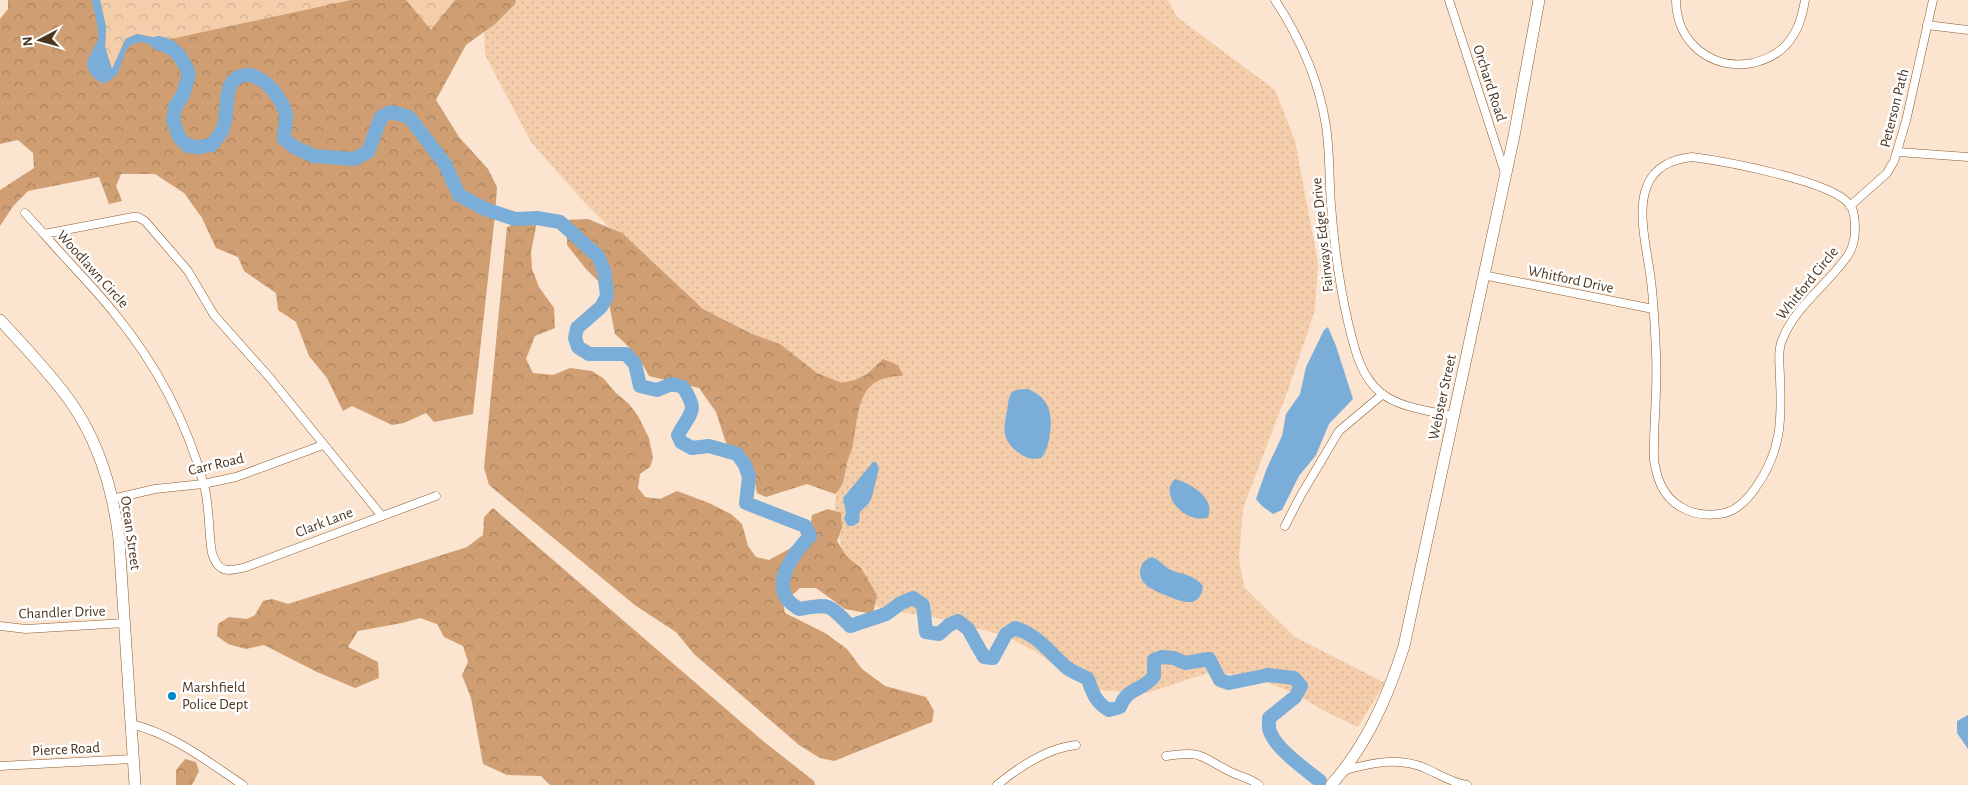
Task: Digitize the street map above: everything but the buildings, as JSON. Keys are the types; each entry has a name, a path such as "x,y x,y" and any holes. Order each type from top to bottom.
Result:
{"street":[{"name":"Fairways Edge Drive","path":"1275,0 1307,58 1319,94 1328,143 1331,207 1338,277 1356,354 1363,370 1383,394 1403,404 1453,416"},
{"name":"Orchard Road","path":"1449,0 1506,174"},
{"name":"Webster Street","path":"1331,785 1359,748 1384,703 1396,669 1412,611 1506,174 1527,72 1539,0"},
{"path":"1676,0 1677,18 1680,27 1690,42 1713,60 1735,65 1759,62 1780,51 1793,36 1800,22 1805,0"},
{"name":"Peterson Path","path":"1850,206 1886,173 1898,152 1913,94 1933,0"},
{"path":"1927,25 1968,30"},
{"path":"1898,152 1968,157"},
{"name":"Whitford Circle","path":"1687,158 1716,161 1805,181 1837,194 1850,206 1855,222 1855,236 1848,257 1801,309 1782,340 1780,355 1780,424 1778,441 1773,456 1760,482 1750,496 1730,511 1713,515 1697,514 1686,510 1668,497 1661,487 1656,474 1653,444 1656,356 1653,309 1642,205 1650,179 1665,166 1687,158"},
{"path":"25,213 44,234"},
{"name":"Woodlawn Circle","path":"44,234 133,217 138,217 145,221 188,270 214,315 270,378 322,444 382,515"},
{"name":"Woodlawn Circle","path":"44,234 115,313 154,368 184,428 203,484 212,553 214,561 221,568"},
{"name":"Whitford Drive","path":"1483,275 1653,309"},
{"name":"Ocean Street","path":"0,320 54,381 80,417 100,458 112,499 119,539 135,785"},
{"path":"1286,526 1301,495 1339,431 1383,394"},
{"name":"Carr Road","path":"112,499 155,488 203,484 236,476 322,444"},
{"name":"Clark Lane","path":"221,568 233,570 246,567 436,496"},
{"name":"Chandler Drive","path":"0,626 26,629 124,623"},
{"path":"131,724 148,728 164,735 243,785"},
{"path":"997,785 1048,752 1059,747 1076,745"},
{"path":"1166,756 1192,752 1206,756 1232,772 1251,779 1259,785"},
{"name":"Pierce Road","path":"0,766 133,759"},
{"path":"1342,771 1376,762 1394,762 1426,769 1442,777 1467,785"}],"green space":[{"path":"8,0 516,0 515,4 495,24 466,45 436,100 459,137 488,169 497,187 473,414 434,422 426,413 404,423 392,425 352,406 343,411 327,378 309,356 296,322 278,310 276,293 244,271 238,257 216,248 202,218 184,193 155,174 121,174 116,186 122,201 109,204 99,177 28,191 14,205 0,226 0,190 34,168 33,153 18,140 0,144 0,19 8,9"},
{"path":"100,0 351,0 166,40 137,34 125,39 112,70 105,47 106,27"},
{"path":"406,0 455,0 431,30"},
{"path":"512,0 1168,0 1177,17 1275,90 1295,141 1318,263 1315,310 1288,390 1243,508 1239,558 1244,587 1295,637 1385,683 1358,727 1322,710 1297,694 1248,675 1208,673 1147,693 1096,690 1074,678 1036,652 1006,636 933,617 882,609 866,600 846,571 835,516 836,471 700,318 585,203 531,142 485,55 484,31"},
{"path":"588,219 622,233 703,309 752,334 780,344 817,373 842,383 855,380 867,374 883,359 898,365 903,376 888,377 877,382 863,396 844,480 835,494 807,484 766,497 757,493 752,467 727,446 716,412 699,388 649,376 628,346 615,334 606,289 586,269 567,245 567,220"},
{"path":"522,221 537,222 531,252 532,269 539,287 554,308 555,328 535,336 526,359 533,373 553,375 570,368 592,371 603,378 629,404 638,416 649,438 653,458 650,467 640,474 638,488 645,497 660,499 677,491 731,514 742,524 748,546 756,557 769,560 789,549 809,534 812,515 828,509 841,513 842,527 837,541 847,557 861,568 877,595 873,614 845,609 816,588 800,588 783,603 785,613 825,633 847,649 862,669 885,686 926,697 934,711 932,722 834,761 820,758 799,745 694,654 676,632 636,606 489,485 484,468 507,227"},
{"path":"493,508 763,741 814,781 815,785 550,785 541,776 507,775 483,764 471,698 462,675 468,662 463,646 444,637 437,624 420,618 358,631 348,647 378,662 379,678 355,688 317,672 264,645 246,649 228,644 217,636 218,624 229,617 247,619 255,615 263,601 272,599 288,604 467,547 483,535 484,517"},
{"path":"185,759 196,762 199,771 192,785 176,785 176,770"}],"water":[{"path":"92,0 100,0 106,27 105,47 112,69 126,39 137,34 176,42 174,49 169,50 138,42 133,44 125,53 116,75 104,83 98,81 88,70 87,65 98,39"},
{"path":"1328,327 1353,399 1329,424 1316,455 1299,476 1282,510 1273,514 1256,499 1267,468 1282,436 1286,414 1300,394 1306,367 1324,330"},
{"path":"1028,389 1042,398 1046,403 1050,416 1049,440 1043,456 1038,459 1024,456 1013,449 1005,435 1008,402 1012,392"},
{"path":"873,462 876,462 879,468 872,497 860,512 859,522 853,526 848,526 844,519 846,513 843,498"},
{"path":"1175,479 1188,484 1200,492 1208,504 1208,517 1200,519 1192,517 1177,507 1170,493 1170,486"},
{"path":"1152,557 1170,570 1199,581 1203,586 1199,598 1191,602 1181,601 1154,590 1144,583 1141,579 1141,567 1145,560"},
{"path":"1968,715 1968,749 1957,733 1957,721"}],"waterway":[{"path":"158,43 174,50 184,63 189,74 183,95 175,107 173,120 179,137 188,146 212,145 223,129 227,96 231,84 242,76 250,75 258,78 274,91 284,108 286,116 284,139 296,148 314,156 354,159 368,152 381,117 391,112 409,117 445,164 459,195 485,209 515,219 537,218 560,222 598,256 604,270 607,296 601,307 577,328 575,338 578,347 589,354 626,354 635,364 640,386 657,390 672,384 683,387 692,407 690,416 678,435 681,442 692,448 709,446 737,454 745,465 749,477 746,503 805,526 810,536 788,565 783,582 783,591 787,599 799,609 817,606 828,607 850,626 886,614 901,603 913,598 923,605 926,632 939,634 949,625 958,621 968,629 984,657 993,658 1006,634 1015,628 1043,644 1066,667 1088,679 1095,697 1109,710 1120,707 1123,700 1131,692 1145,685 1154,676 1154,660 1162,657 1174,658 1185,663 1209,659 1220,680 1229,683 1268,675 1294,678 1301,686 1295,697 1269,718 1269,730 1280,747 1300,766 1320,781"}],"place":[{"name":"Marshfield Police Dept","path":"172,696"}]}
